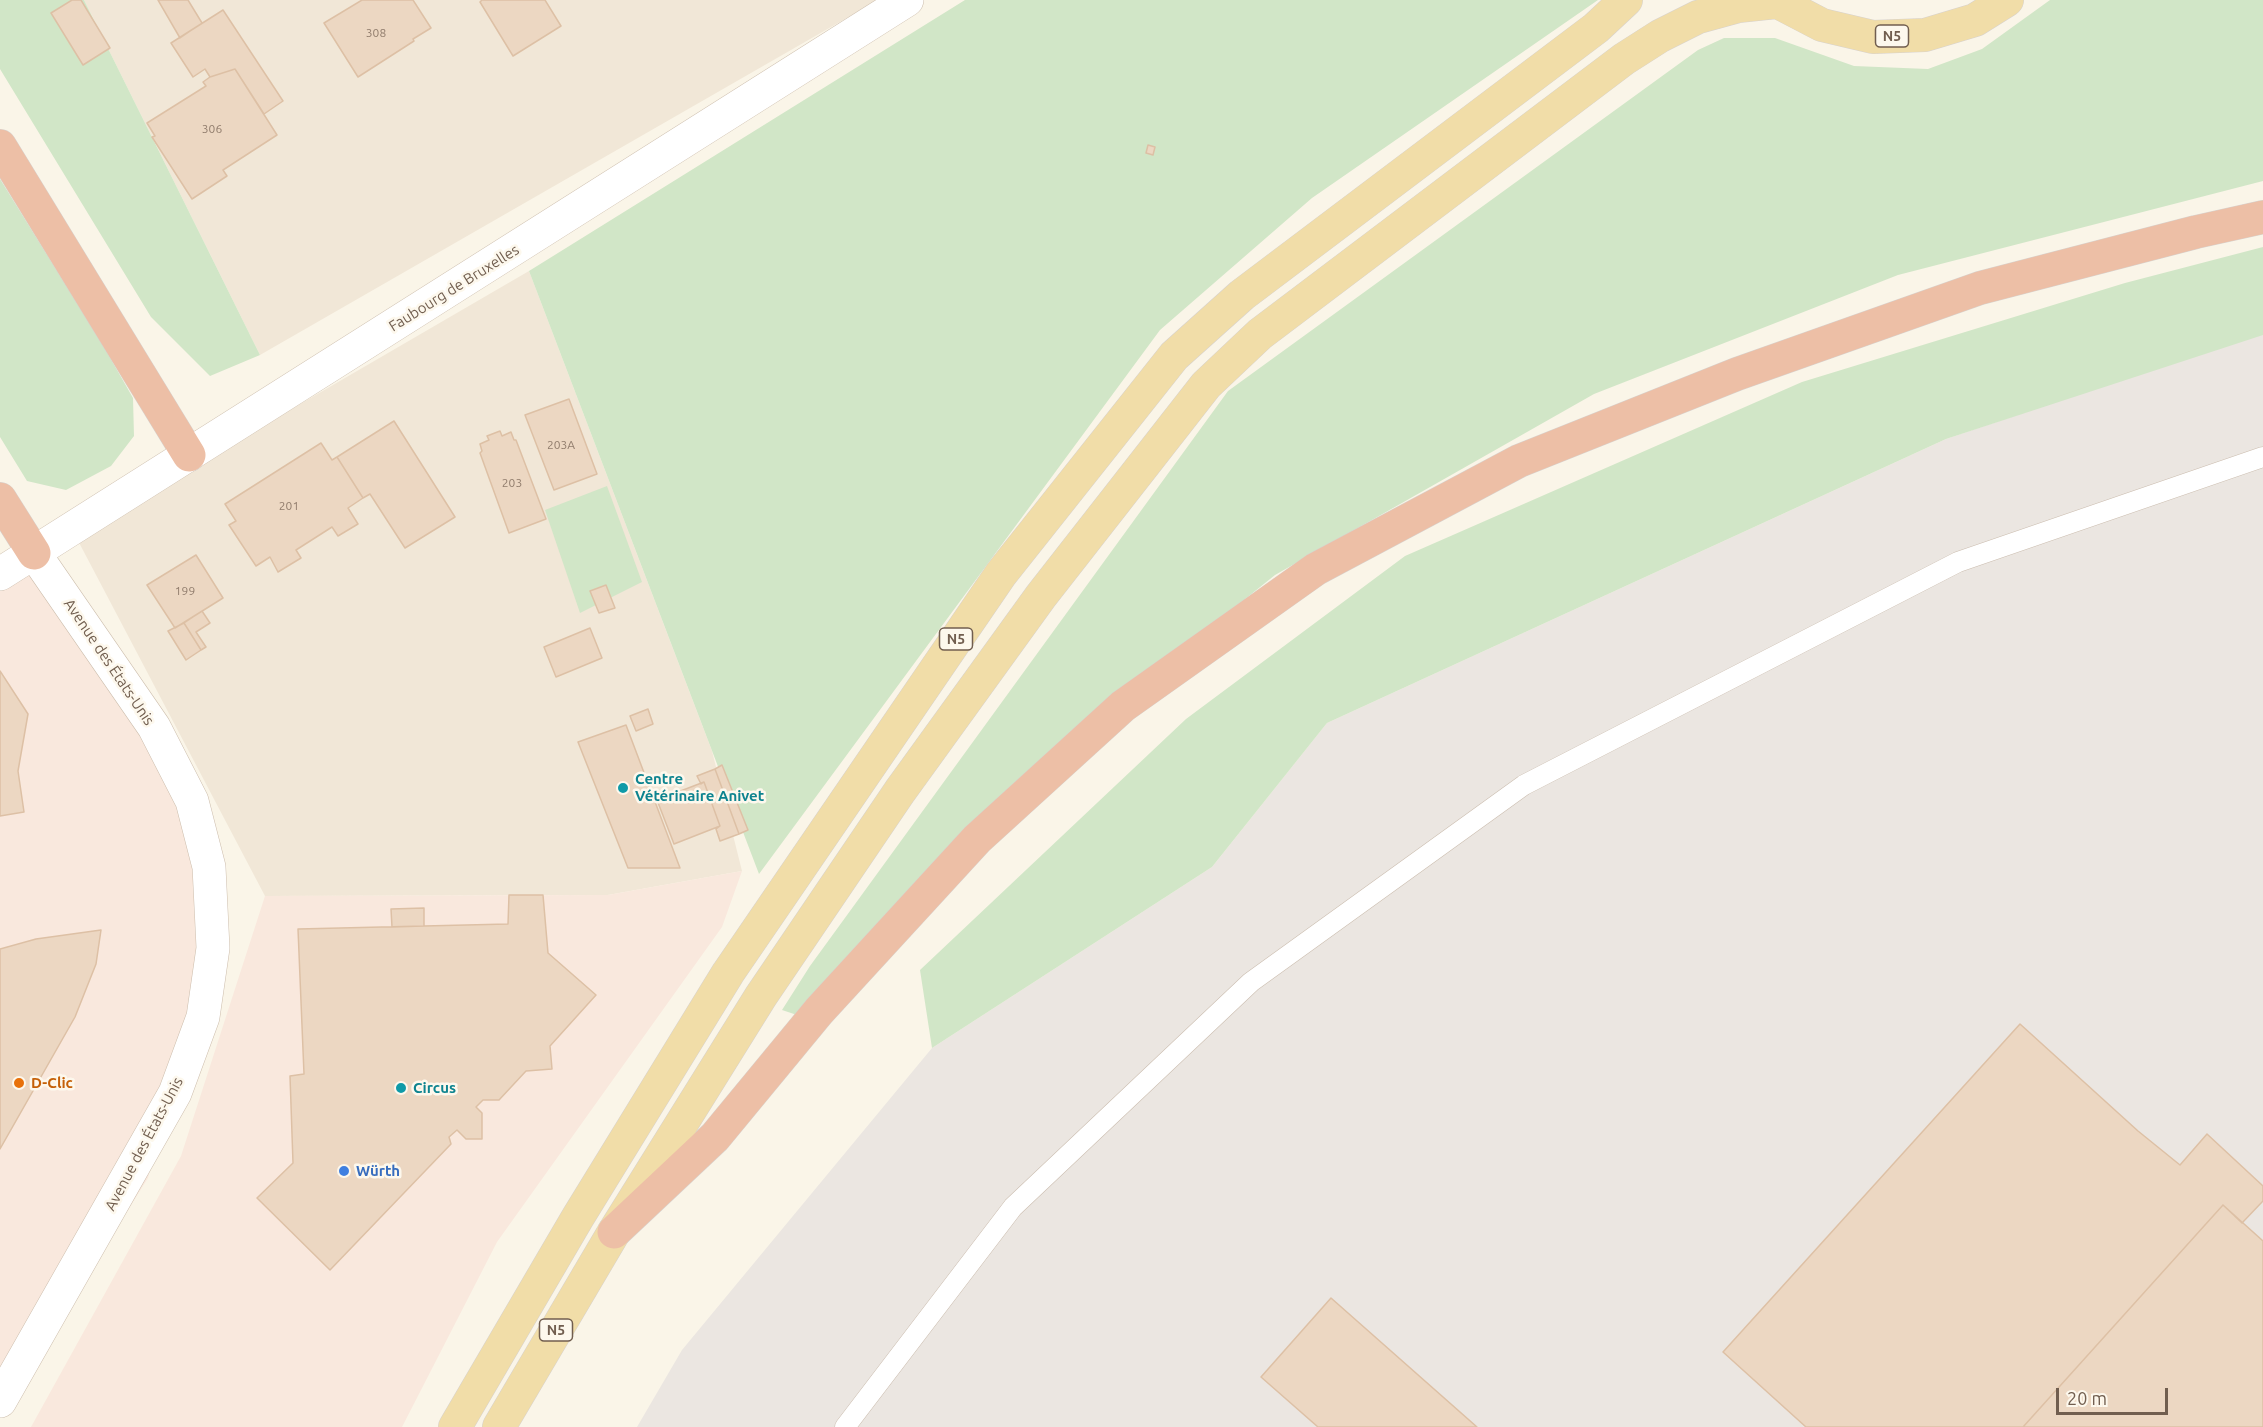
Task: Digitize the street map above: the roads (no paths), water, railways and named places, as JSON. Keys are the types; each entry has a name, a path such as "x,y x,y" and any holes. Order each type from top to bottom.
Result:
{"highway":[{"path":"0,146 189,455"},
{"path":"614,1232 715,1137 819,1011 977,838 1123,706 1316,569 1518,461 1737,374 1980,288 2263,217"},
{"path":"0,499 34,553"}],"main road":[{"name":"N5","path":"455,1427 578,1217 728,973 1001,574 1174,357 1242,295 1587,35 1626,0"},
{"name":"N5","path":"499,1427 614,1232 761,996 900,791 1041,596 1206,385 1260,334 1624,59 1660,36 1698,17 1738,6 1775,1 1822,25 1873,37 1925,35 1975,20 2007,0"}],"street":[{"name":"Faubourg de Bruxelles","path":"0,574 907,0"},
{"name":"Avenue des États-Unis","path":"0,1401 175,1093 203,1017 213,948 209,867 192,801 154,727 34,553"}],"lane":[{"path":"846,1427 1013,1207 1251,982 1524,785 1958,562 2263,457"}],"place":[{"name":"Centre Vétérinaire Anivet","path":"623,788"},
{"name":"D-Clic","path":"19,1083"},
{"name":"Circus","path":"401,1088"},
{"name":"Würth","path":"344,1171"}]}
